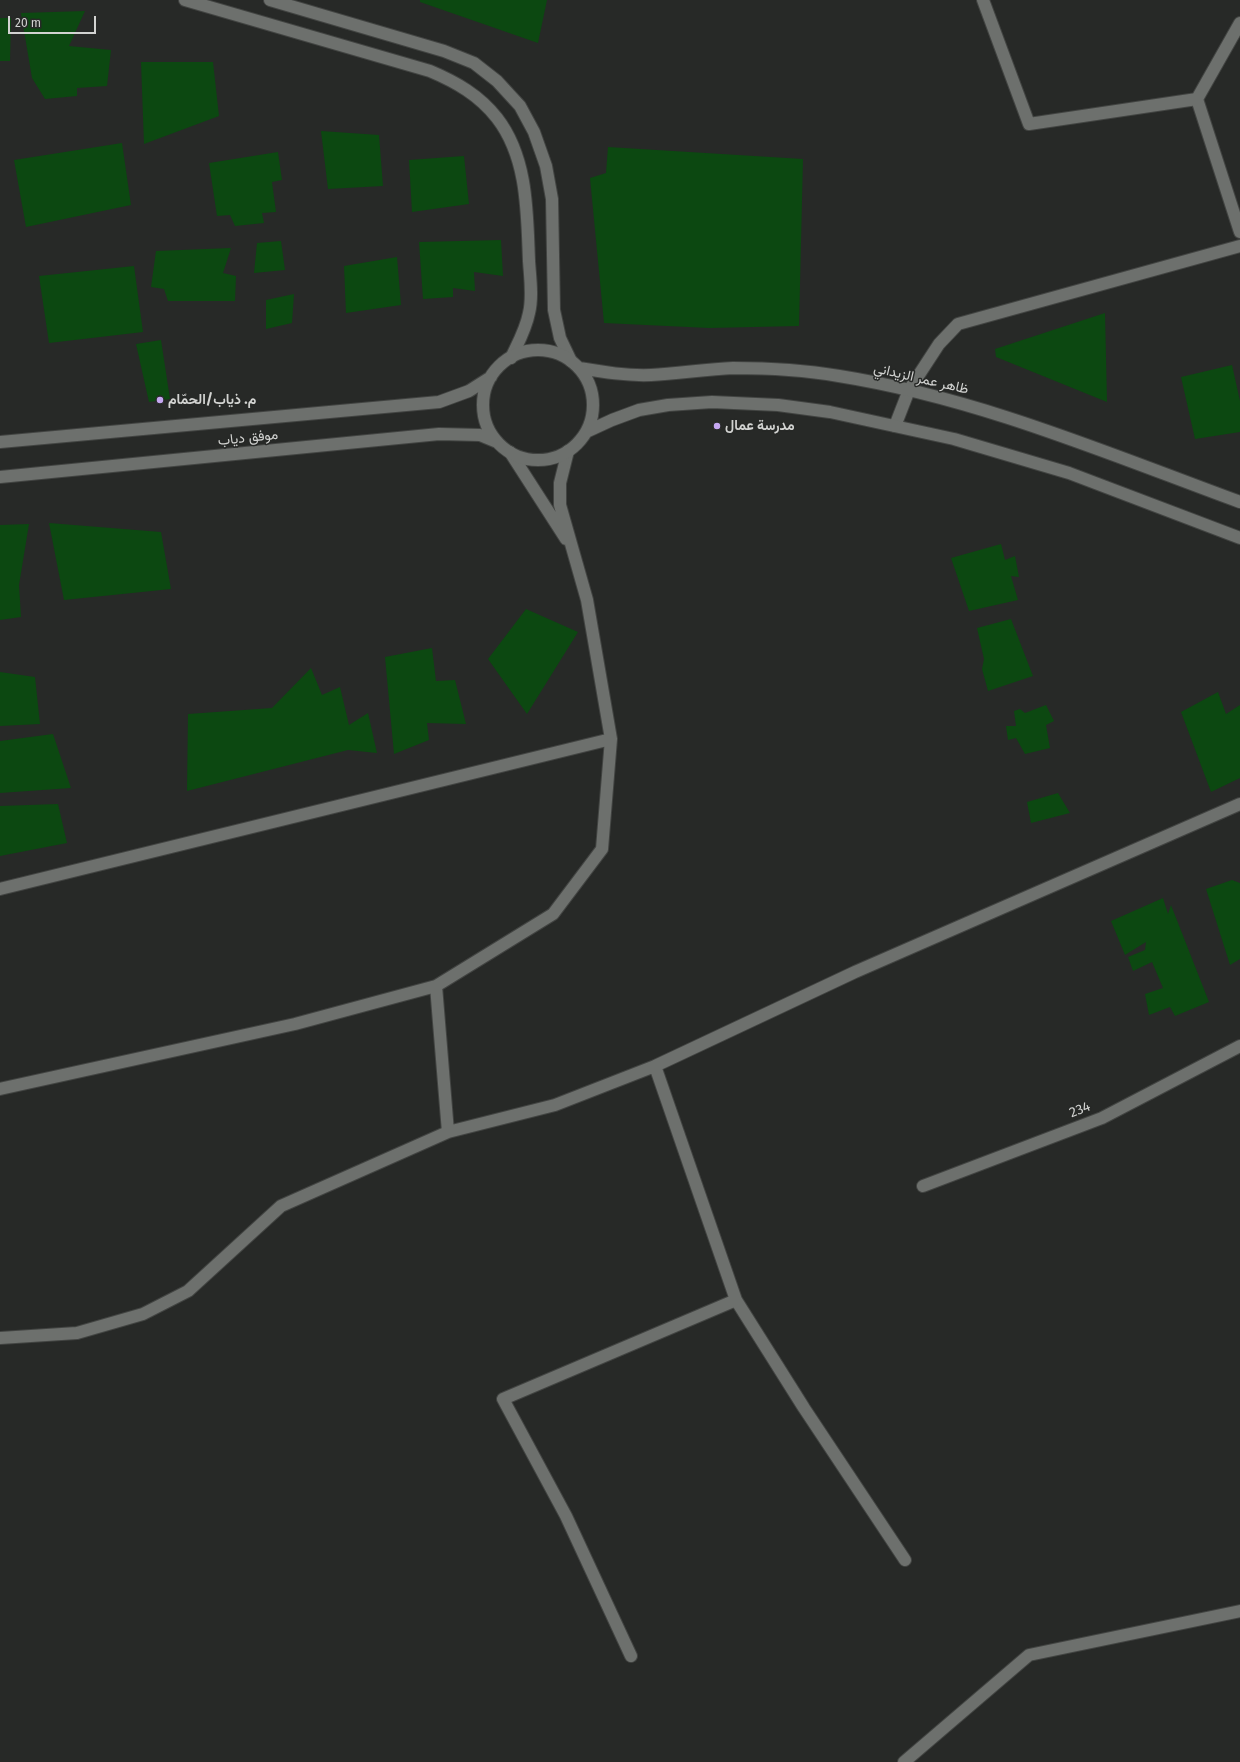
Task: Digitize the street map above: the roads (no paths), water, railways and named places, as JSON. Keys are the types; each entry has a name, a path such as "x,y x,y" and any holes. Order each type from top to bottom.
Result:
{"street":[{"path":"185,0 430,71 456,82 477,97 497,118 511,143 521,172 526,195 530,311 523,333 511,358"},
{"path":"270,0 444,50 474,64 497,81 520,106 534,132 546,166 552,199 554,310 560,338 575,364 589,382 593,399 593,416 586,432 575,446 560,455 543,460 526,459 510,452 497,442 488,428 483,409 485,392 491,377 502,364 511,358 532,350 550,351 566,357 575,364"},
{"path":"983,0 1029,124 1197,99"},
{"path":"1240,23 1197,99 1240,232"},
{"path":"895,426 909,390 939,344 958,324 1240,246"},
{"name":"ظاهر عمر الزيداني","path":"575,364 623,374 650,375 732,368 783,370 838,376 909,390 976,407 1048,431 1240,502"},
{"name":"موفق دياب","path":"0,442 439,402 469,391 491,377"},
{"path":"586,432 639,410 668,404 712,402 778,405 823,411 954,439 1069,473 1240,538"},
{"name":"موفق دياب","path":"0,477 439,434 480,435 497,442"},
{"path":"0,1089 295,1024 436,986 553,914 602,849 611,739 588,600 560,505 560,483 568,451"},
{"path":"510,452 574,552"},
{"path":"0,889 611,739"},
{"path":"0,1338 77,1333 143,1314 188,1291 280,1206 448,1132 555,1105 655,1066 855,972 1240,804"},
{"path":"436,986 448,1132"},
{"name":"234","path":"923,1186 1102,1118 1240,1046"},
{"path":"655,1066 736,1300 804,1408 905,1560"},
{"path":"631,1656 566,1516 503,1398 736,1300"},
{"path":"904,1762 1028,1655 1240,1611"}],"place":[{"name":"م. ذياب/الحمّام","path":"160,400"},
{"name":"مدرسة عمال","path":"717,426"}]}
